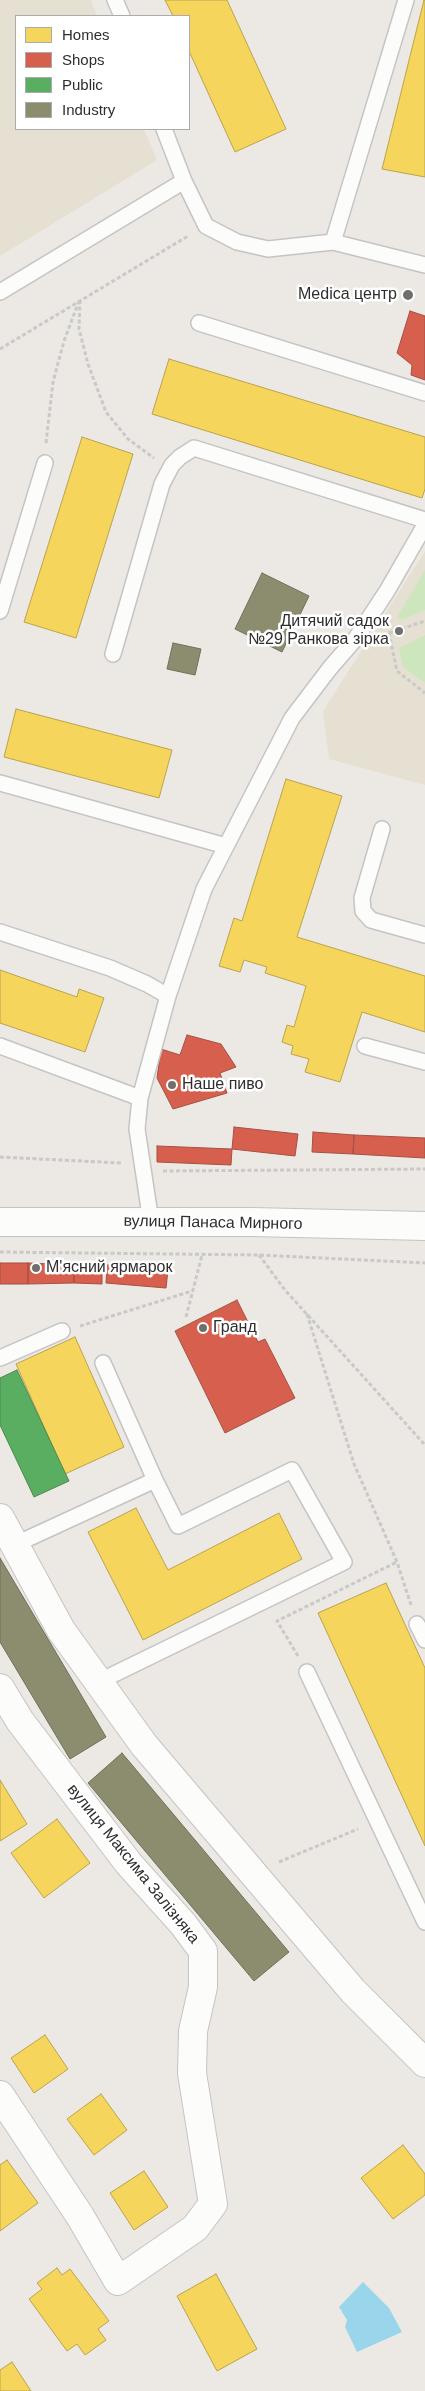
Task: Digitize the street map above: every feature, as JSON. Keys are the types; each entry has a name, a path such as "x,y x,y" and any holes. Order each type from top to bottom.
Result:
{"street":[{"name":"вулиця Панаса Мирного","path":"0,1222 425,1226"},
{"path":"0,1518 61,1630 144,1745 353,1991 425,2063"},
{"name":"вулиця Максима Залізняка","path":"0,1688 20,1721 129,1864 183,1924 203,1951 203,1987 193,2031 192,2073 213,2204 195,2228 118,2280 80,2216 0,2095"}],"lane":[{"path":"116,0 122,15"},
{"path":"333,242 406,0"},
{"path":"164,130 184,180 206,226 237,242 268,249 333,242 425,265"},
{"path":"0,292 184,180"},
{"path":"200,323 425,393"},
{"path":"113,654 162,484 172,465 194,448 425,520"},
{"path":"0,611 45,464"},
{"path":"151,1222 137,1129 140,1098 168,996 204,889 292,718 330,668 356,638 387,591 425,525"},
{"path":"0,783 226,846"},
{"path":"382,829 362,898 363,911 370,920 425,935"},
{"path":"0,932 110,968 147,984 168,996"},
{"path":"0,1046 140,1098"},
{"path":"365,1046 425,1062"},
{"path":"0,1358 62,1331"},
{"path":"98,1682 344,1562 292,1470 178,1526 155,1480 103,1363"},
{"path":"14,1545 155,1480"},
{"path":"417,1624 425,1640"},
{"path":"307,1672 425,1922"}],"path":[{"path":"0,349 80,299 206,226"},
{"path":"45,464 46,430 53,382 64,341 80,299"},
{"path":"80,299 79,329 106,412 128,439 150,456 172,465"},
{"path":"356,638 389,633 425,620"},
{"path":"389,633 397,671 425,693"},
{"path":"0,1157 142,1164 161,1171 425,1169"},
{"path":"0,1252 259,1256 425,1263"},
{"path":"186,1318 202,1255"},
{"path":"259,1256 307,1314 425,1445"},
{"path":"62,1331 192,1291"},
{"path":"307,1314 354,1464 397,1562 417,1624"},
{"path":"307,1672 277,1622 397,1562"},
{"path":"275,1864 377,1821"}],"shaded area":[{"path":"0,0 91,0 97,15 15,15 15,130 144,130 157,160 0,256"},
{"name":"Дитячий садок №29 Ранкова зірка","path":"425,551 425,785 329,759 323,711"}],"green space":[{"path":"425,570 425,610 402,620 397,617"},
{"path":"425,635 425,683 403,667 399,648"}],"water":[{"path":"363,2282 389,2308 402,2332 357,2352 345,2327 347,2320 339,2307"}],"building: Homes":[{"path":"165,0 227,0 286,129 235,152 190,53 190,15 172,15"},
{"path":"425,0 425,177 382,169"},
{"path":"169,359 425,437 425,489 422,498 152,414"},
{"path":"82,437 133,454 76,638 24,622"},
{"path":"16,709 172,750 159,798 4,757"},
{"path":"286,779 342,796 297,937 425,976 425,1032 362,1012 340,1082 305,1072 309,1059 291,1054 293,1046 282,1042 287,1025 294,1027 306,986 265,973 267,967 244,960 240,972 219,966 234,918 242,921"},
{"path":"0,970 77,997 79,989 104,998 85,1052 0,1023"},
{"path":"75,1337 124,1447 65,1474 16,1364"},
{"path":"136,1508 168,1570 279,1513 302,1559 143,1640 88,1532"},
{"path":"386,1583 425,1668 425,1846 318,1613"},
{"path":"0,1780 27,1824 0,1841"},
{"path":"57,1819 90,1863 44,1898 11,1853"},
{"path":"45,2035 68,2069 34,2093 11,2058"},
{"path":"101,2094 127,2130 94,2155 67,2119"},
{"path":"403,2145 425,2174 425,2195 393,2219 361,2178"},
{"path":"7,2160 38,2203 0,2231 0,2165"},
{"path":"144,2171 168,2207 134,2230 110,2193"},
{"path":"57,2268 62,2275 70,2269 109,2321 98,2329 106,2340 85,2355 77,2344 67,2351 29,2299 42,2289 37,2283"},
{"path":"216,2274 257,2349 217,2371 177,2296"},
{"path":"12,2362 31,2391 0,2391 0,2370"}],"building: Shops":[{"path":"410,311 425,316 425,380 411,375 412,365 397,353"},
{"path":"187,1035 221,1044 236,1067 220,1073 227,1093 173,1109 157,1078 161,1049 180,1055"},
{"path":"234,1127 298,1134 295,1156 232,1149"},
{"path":"313,1132 354,1135 353,1154 312,1152"},
{"path":"354,1135 425,1138 425,1158 353,1154"},
{"path":"157,1146 232,1149 231,1165 157,1162"},
{"path":"0,1263 28,1263 28,1284 0,1284"},
{"path":"28,1263 74,1265 74,1283 28,1284"},
{"path":"74,1265 102,1265 102,1284 74,1283"},
{"path":"107,1265 168,1270 166,1288 106,1283"},
{"path":"237,1300 258,1342 265,1339 295,1398 225,1433 175,1331"}],"building: Public":[{"path":"17,1370 69,1481 34,1497 0,1425 0,1378"}],"building: Industry":[{"path":"262,573 309,596 282,652 235,629"},
{"path":"173,643 201,649 195,675 167,669"},
{"path":"0,1558 106,1737 70,1759 0,1642"},
{"path":"122,1753 289,1952 254,1981 88,1783"}],"place":[{"name":"Medica центр","path":"408,295"},
{"name":"Дитячий садок №29 Ранкова зірка","path":"399,631"},
{"name":"Наше пиво","path":"172,1085"},
{"name":"М'ясний ярмарок","path":"36,1268"},
{"name":"Гранд","path":"203,1328"}]}
